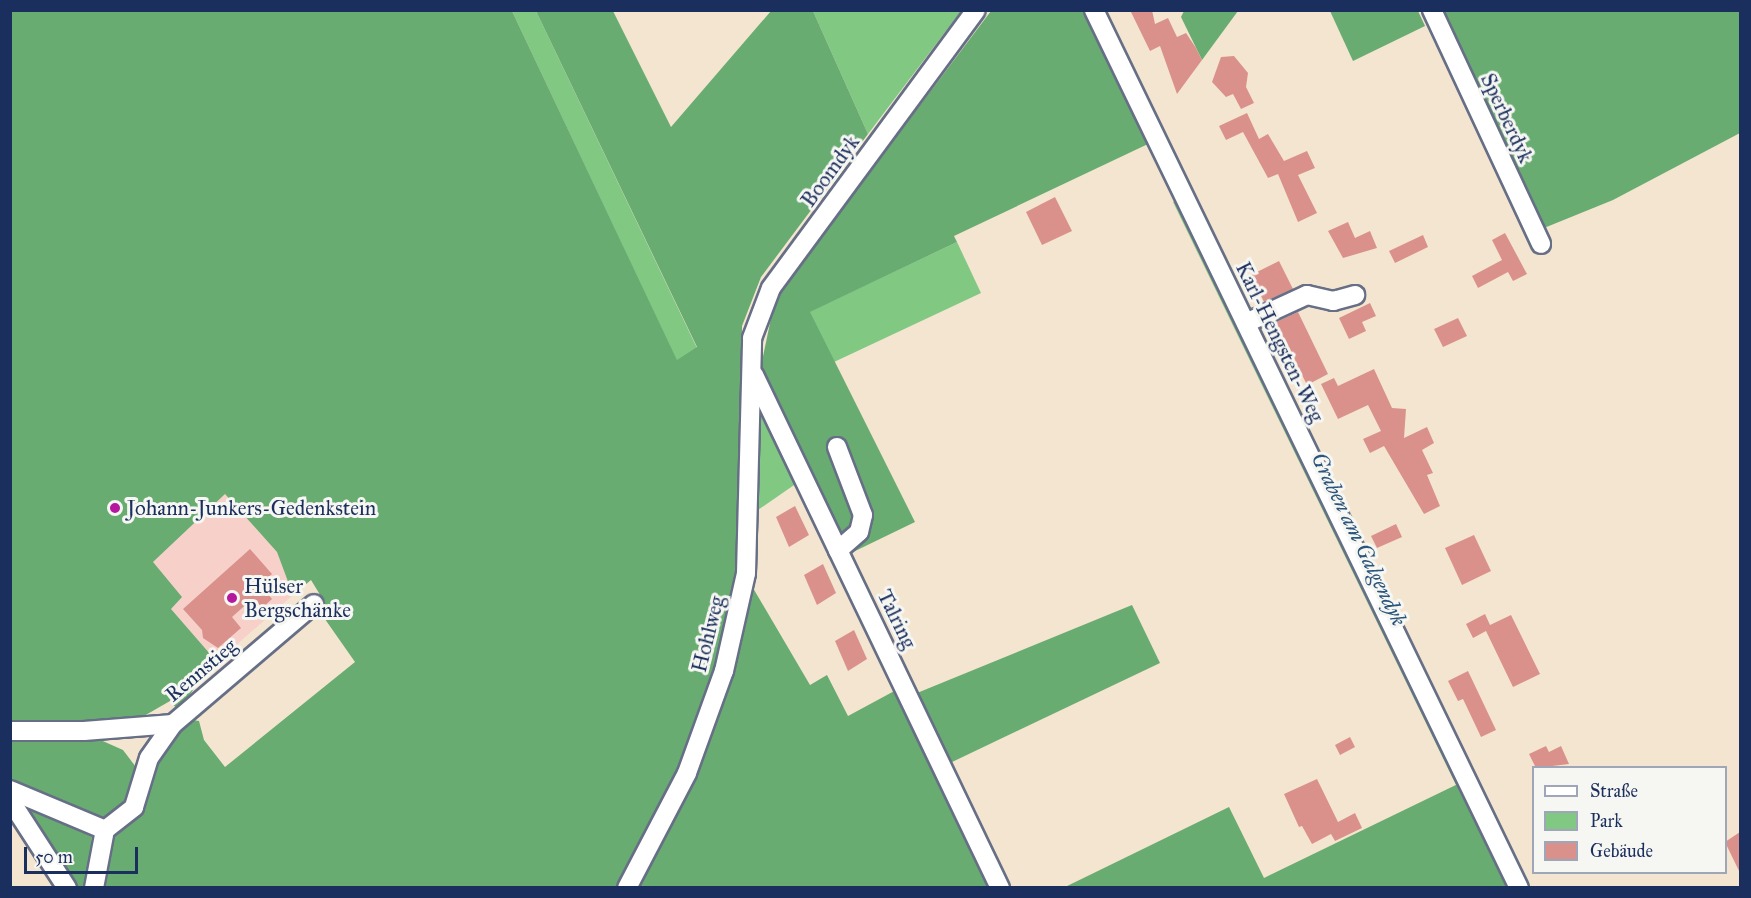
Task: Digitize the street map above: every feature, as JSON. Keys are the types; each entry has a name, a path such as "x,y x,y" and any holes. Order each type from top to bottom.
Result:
{"street":[{"name":"Boomdyk","path":"752,371 752,338 771,288 976,10"},
{"name":"Karl-Hengsten-Weg","path":"1094,10 1519,888"},
{"name":"Sperberdyk","path":"1432,10 1541,244"},
{"path":"1246,323 1307,295 1333,301 1355,295"},
{"name":"Talring","path":"752,371 1000,888"},
{"name":"Hohlweg","path":"627,888 687,773 724,671 746,573 752,371"},
{"path":"837,447 863,515 859,532 838,550"},
{"name":"Rennstieg","path":"105,830 134,807 149,758 173,724 314,604"},
{"name":"Rennstieg","path":"10,731 84,731 173,724"},
{"path":"10,790 105,830 94,888"},
{"path":"10,800 67,888"}],"shaded area":[{"path":"225,494 277,552 293,595 217,662 171,609 153,562"}],"green space":[{"path":"10,11 512,11 677,360 697,347 536,11 613,11 671,127 771,11 813,11 868,134 761,277 742,326 740,522 735,587 711,693 658,818 618,887 101,887 107,842 134,817 163,745 186,719 199,721 204,740 225,767 355,662 320,612 322,598 311,580 293,595 277,552 225,494 153,562 182,597 171,609 217,662 205,672 179,711 170,701 137,720 58,728 11,723"},
{"path":"512,11 536,11 697,348 677,361"},
{"path":"813,11 961,11 868,134"},
{"path":"991,11 1084,11 1148,144 954,236 957,242 810,312 915,522 851,553 761,366 770,323 780,291"},
{"path":"1184,11 1238,11 1202,60 1181,17"},
{"path":"1330,11 1418,11 1425,26 1353,61"},
{"path":"1441,11 1740,11 1740,133 1613,200 1544,228"},
{"path":"1179,199 1462,782 1456,785 1173,202"},
{"path":"957,242 981,293 834,362 809,312"},
{"path":"756,397 797,483 755,512"},
{"path":"753,588 810,685 827,675 848,716 898,689 990,888 633,888 697,777"},
{"path":"1132,605 1160,663 950,763 917,693"},
{"path":"11,736 96,738 123,750 139,771 124,809 113,817 92,821 11,781"},
{"path":"1462,782 1513,888 1063,888 1229,807 1264,878"},
{"path":"28,804 92,837 86,887 77,887 24,808"}],"building":[{"path":"1130,10 1152,10 1155,24 1168,18 1177,37 1186,33 1196,48 1202,60 1177,94 1160,46 1150,51"},
{"path":"1234,56 1248,73 1246,87 1254,103 1241,109 1233,94 1226,97 1212,82 1221,57"},
{"path":"1247,113 1259,139 1268,134 1284,161 1307,151 1315,168 1298,175 1317,213 1298,222 1278,174 1268,178 1243,132 1226,140 1219,126"},
{"path":"1055,197 1072,231 1042,245 1026,212"},
{"path":"1348,222 1355,238 1370,231 1377,248 1343,258 1328,231"},
{"path":"1505,233 1527,274 1513,281 1508,272 1478,288 1472,276 1502,260 1492,240"},
{"path":"1423,235 1428,247 1395,263 1389,251"},
{"path":"1279,261 1293,289 1264,302 1251,275"},
{"path":"1370,303 1376,316 1362,322 1366,331 1349,339 1339,318"},
{"path":"1298,312 1328,374 1307,385 1276,322"},
{"path":"1458,318 1467,336 1443,347 1434,329"},
{"path":"1374,369 1392,408 1406,409 1404,438 1427,427 1434,443 1422,450 1433,473 1427,475 1440,506 1424,514 1384,446 1370,453 1363,439 1381,431 1368,405 1338,419 1321,384 1334,378 1338,386"},
{"path":"795,506 809,535 789,547 776,517"},
{"path":"1396,524 1402,537 1377,548 1371,536"},
{"path":"1474,535 1491,571 1462,585 1445,548"},
{"path":"250,549 272,574 260,584 272,599 262,608 250,601 232,617 241,628 218,648 203,638 202,630 183,609"},
{"path":"823,564 836,593 817,605 804,575"},
{"path":"1485,614 1490,625 1511,615 1540,674 1513,687 1486,631 1473,638 1466,624"},
{"path":"854,630 867,659 848,671 835,641"},
{"path":"1468,671 1496,730 1481,737 1463,699 1458,701 1448,681"},
{"path":"1350,737 1355,747 1340,755 1335,745"},
{"path":"1546,746 1549,752 1561,746 1569,764 1535,766 1529,754"},
{"path":"1317,779 1338,822 1355,813 1362,828 1335,841 1331,834 1312,844 1302,826 1299,827 1284,794"},
{"path":"1740,832 1740,873 1727,846 1727,841"}],"place":[{"name":"Johann-Junkers-Gedenkstein","path":"115,508"},
{"name":"Hülser Bergschänke","path":"232,598"}],"water label":[{"name":"Graben am Galgendyk","path":"1359,539"}]}
